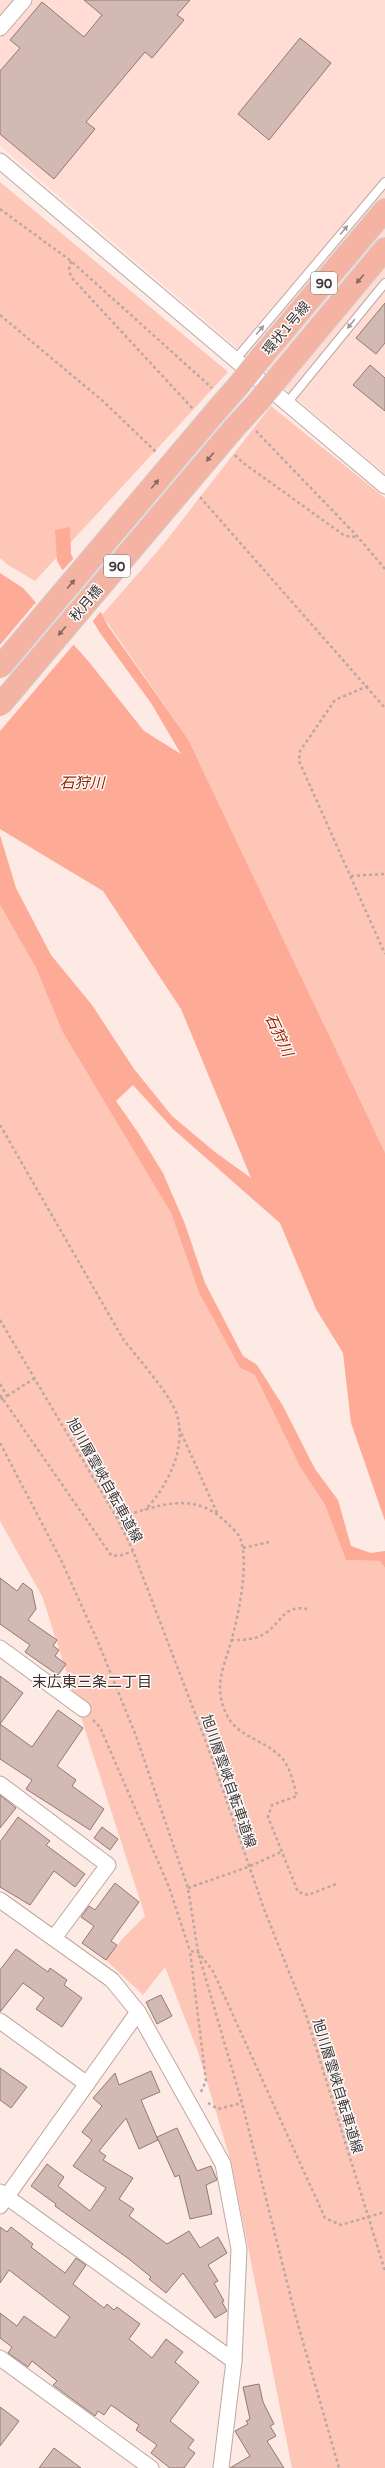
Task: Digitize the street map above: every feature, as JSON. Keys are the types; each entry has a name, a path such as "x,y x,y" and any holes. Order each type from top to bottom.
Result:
{"main road":[{"name":"環状1号線","path":"217,401 238,386 385,210"},
{"name":"環状1号線","path":"243,427 258,402 385,248"},
{"name":"秋月橋","path":"0,667 217,401"},
{"name":"秋月橋","path":"0,705 243,427"}],"street":[{"path":"0,28 21,1"},
{"path":"0,161 385,486"},
{"path":"0,1648 83,1709"},
{"path":"0,1784 108,1865 54,1938"},
{"path":"0,1900 112,1980 138,2012 194,2109 223,2164 239,2249 234,2361 221,2468"},
{"path":"138,2012 2,2199 234,2361"},
{"path":"0,2021 87,2084"},
{"path":"0,2358 132,2462 151,2468"}],"lane":[{"path":"235,360 385,182"},
{"path":"287,403 385,283"}],"path":[{"path":"0,208 71,261 217,401"},
{"path":"0,315 104,402 160,456"},
{"path":"243,427 358,537 385,569"},
{"path":"198,495 368,686 385,708"},
{"path":"368,686 335,700 300,751 299,756 301,766 385,954"},
{"path":"351,876 385,874"},
{"path":"0,1125 123,1339 149,1371 175,1411 179,1428 218,1515"},
{"name":"旭川層雲峡自転車道線","path":"0,1320 117,1518 133,1551 209,1750 248,1867 305,2012 385,2271"},
{"path":"1,1400 35,1378"},
{"path":"0,1384 7,1396"},
{"path":"0,1395 1,1400 111,1555 120,1556 133,1551"},
{"path":"144,1510 167,1482 175,1461 179,1428"},
{"path":"0,1443 61,1560 98,1642 136,1736 188,1888 198,1952 242,2103 295,2314 339,2468"},
{"path":"117,1518 174,1502 190,1503 204,1506 218,1515 240,1537 245,1562 243,1579 231,1640 221,1676 221,1698 230,1720 250,1738 280,1756 290,1772 297,1796 272,1804 268,1817 298,1892 308,1895 339,1883"},
{"path":"243,1548 270,1542"},
{"path":"231,1640 247,1640 256,1637 267,1632 285,1613 297,1608 307,1609"},
{"path":"83,1709 100,1727 169,1887 190,1951 206,2081 194,2109"},
{"path":"188,1888 248,1867 281,1852"},
{"path":"190,1951 198,1952 213,1971 325,2218 341,2225 385,2212"},
{"path":"218,2109 242,2103"}],"shaded area":[{"path":"0,0 385,0 385,474 0,146"},
{"path":"0,182 228,372 35,581 8,565 0,558"},
{"path":"271,406 385,498 385,1166 324,1025 188,739 102,615 162,546"},
{"path":"0,905 36,968 62,1031 171,1213 199,1293 240,1368 255,1375 300,1467 325,1505 346,1560 381,1561 385,1568 385,2468 292,2468 231,2162 198,2052 165,1967 143,1995 106,1960 123,1938 145,1916 42,1596 0,1521"}],"water":[{"name":"石狩川","path":"70,527 71,554 108,626 188,739 385,1153 385,1521 351,1423 343,1353 316,1309 280,1223 173,1129 133,1085 116,1101 139,1134 163,1173 185,1224 205,1283 243,1356 257,1365 283,1406 315,1469 338,1500 351,1546 371,1553 385,1551 385,1568 380,1561 346,1560 325,1505 300,1467 255,1375 240,1368 199,1293 171,1213 62,1031 36,968 0,905 0,835 16,888 51,955 92,1005 134,1069 172,1116 215,1152 251,1178 181,1009 103,891 0,829 0,573 23,588 89,662 144,731 181,754 151,703 100,633 57,561 55,530"}],"pier":[{"path":"75,557 102,610 91,623 61,572"},
{"path":"37,601 75,643 0,731 0,645"}],"building":[{"path":"84,0 190,0 177,15 184,20 152,58 145,52 86,122 95,129 54,179 0,134 0,71 20,48 10,40 42,2 84,37 102,15"},
{"path":"300,38 331,63 269,140 238,114"},
{"path":"385,303 385,343 376,354 356,338"},
{"path":"370,365 385,378 385,411 353,385"},
{"path":"0,1578 17,1591 23,1583 32,1590 36,1609 28,1620 57,1640 53,1646 59,1650 55,1656 66,1664 58,1675 25,1652 30,1645 0,1624"},
{"path":"0,1676 23,1693 0,1724"},
{"path":"58,1710 83,1728 57,1766 76,1780 72,1786 104,1809 90,1830 26,1789 32,1780 0,1759 0,1724 32,1747"},
{"path":"0,1795 16,1808 0,1828"},
{"path":"18,1817 50,1841 46,1845 85,1874 75,1887 54,1871 30,1905 0,1887 0,1842"},
{"path":"102,1827 118,1839 110,1850 94,1838"},
{"path":"115,1883 139,1902 111,1941 117,1945 106,1960 82,1943 94,1926 81,1917 89,1906 95,1910"},
{"path":"16,1949 48,1972 50,1968 67,1980 64,1985 82,1998 62,2027 36,2009 44,1998 23,1983 0,2012 0,1970"},
{"path":"161,1995 172,2016 157,2024 146,2002"},
{"path":"0,2068 27,2087 11,2108 0,2100"},
{"path":"151,2071 160,2092 141,2100 158,2140 139,2149 126,2118 99,2151 106,2156 103,2160 133,2178 119,2199 134,2209 129,2216 167,2244 189,2231 200,2248 218,2237 227,2253 208,2265 218,2281 214,2283 224,2301 222,2302 227,2311 215,2318 183,2273 166,2293 149,2279 151,2277 129,2259 55,2206 56,2204 31,2186 47,2164 64,2177 58,2186 90,2211 106,2188 73,2166 92,2140 82,2132 102,2106 93,2098 115,2073 119,2085"},
{"path":"177,2128 197,2171 211,2166 217,2180 206,2185 212,2214 190,2219 179,2175 175,2177 157,2137"},
{"path":"0,2227 7,2232 11,2227 33,2244 31,2247 65,2273 76,2258 86,2265 73,2284 104,2308 107,2304 114,2310 117,2307 140,2324 129,2339 152,2358 166,2339 183,2352 175,2362 199,2382 170,2421 194,2440 188,2448 195,2453 184,2468 170,2468 151,2453 157,2445 136,2430 139,2425 111,2405 104,2415 98,2411 95,2416 53,2385 57,2381 32,2361 28,2367 8,2353 12,2347 0,2338 0,2313 17,2326 24,2316 55,2338 70,2317 9,2270 0,2283"},
{"path":"259,2384 263,2402 274,2424 270,2426 276,2436 267,2441 284,2468 230,2468 250,2456 235,2431 248,2424 246,2421 250,2419 243,2387"},
{"path":"0,2407 19,2421 0,2446"},
{"path":"54,2448 81,2468 39,2468"}],"district":[{"name":"末広東三条二丁目","path":"92,1682"}]}
